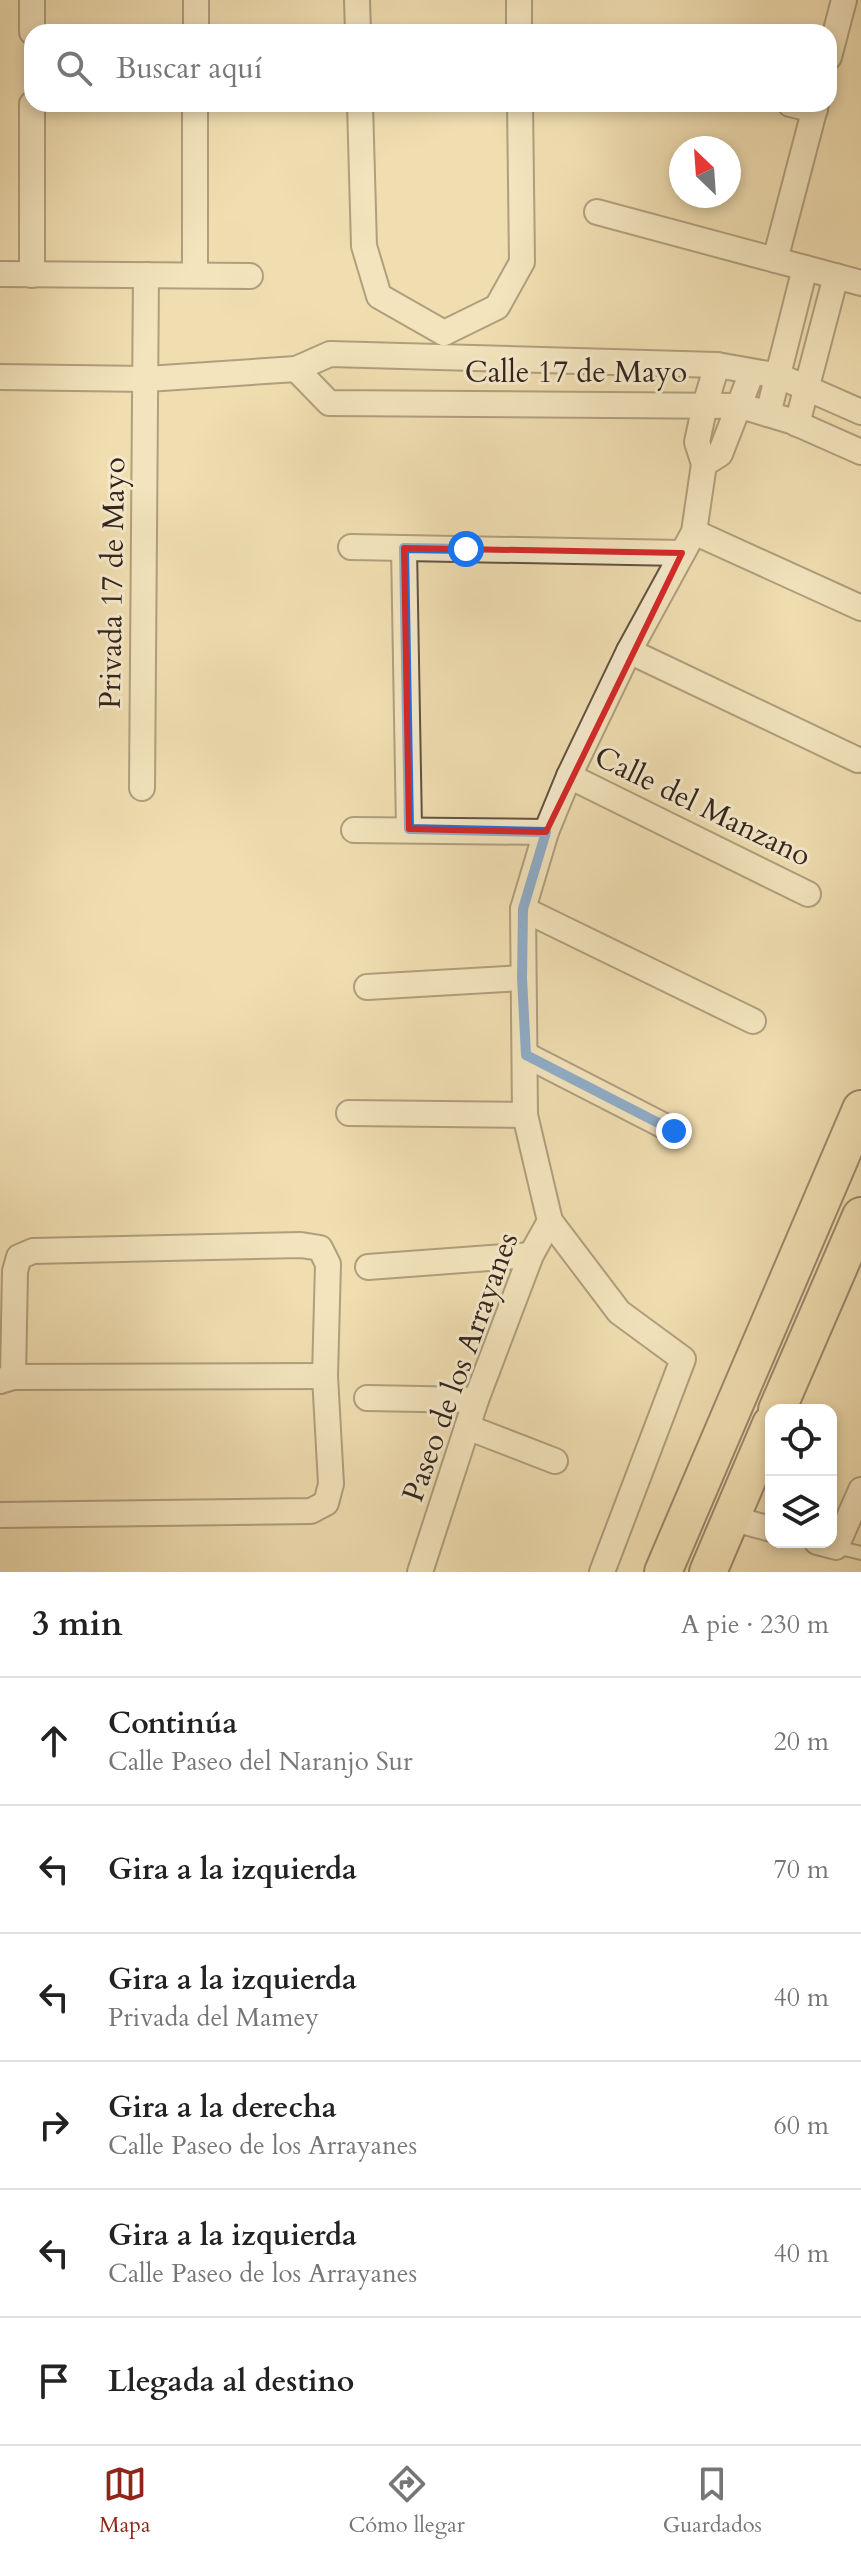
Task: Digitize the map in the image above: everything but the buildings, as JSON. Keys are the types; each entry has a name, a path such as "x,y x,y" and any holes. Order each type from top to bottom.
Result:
{"main road":[{"path":"663,1572 861,1109"},
{"path":"780,1404 861,1216"},
{"path":"708,1572 730,1518 761,1472"}],"street":[{"path":"32,0 32,24"},
{"path":"196,0 196,24"},
{"path":"357,0 358,24"},
{"path":"519,0 519,24"},
{"path":"837,27 844,0"},
{"path":"32,112 32,275"},
{"path":"195,112 195,275"},
{"path":"360,112 364,246 379,296 444,333"},
{"path":"444,333 497,307 522,262 520,112"},
{"path":"775,260 815,112"},
{"path":"597,212 861,283"},
{"path":"768,414 805,268"},
{"path":"0,274 250,276"},
{"name":"Privada 17 de Mayo","path":"142,788 146,275"},
{"path":"797,424 836,276"},
{"path":"444,333 444,358"},
{"name":"Calle 17 de Mayo","path":"0,377 147,379 296,369 330,354 717,365 779,376 861,412"},
{"path":"550,1221 525,1115 523,909 546,832 569,776 629,651 688,542 704,464 697,442 717,365"},
{"name":"Calle 17 de Mayo","path":"296,369 329,403 741,406 797,424 861,452"},
{"path":"704,464 720,454 752,372"},
{"path":"351,547 688,542 861,608"},
{"path":"404,548 409,829"},
{"path":"629,651 858,760"},
{"name":"Calle del Manzano","path":"569,776 808,894"},
{"path":"354,830 546,832"},
{"path":"523,909 753,1021"},
{"path":"367,987 522,978"},
{"path":"526,1055 674,1131"},
{"path":"349,1113 525,1115"},
{"name":"Paseo de los Arrayanes","path":"420,1572 476,1400 531,1255 550,1221 619,1312 683,1359 602,1572"},
{"path":"0,1515 311,1511 326,1503 331,1484 325,1376 328,1264 320,1248 301,1245 33,1251 19,1257 15,1271 6,1379 325,1376"},
{"path":"368,1267 531,1255"},
{"path":"367,1398 476,1400"},
{"path":"467,1427 555,1461"},
{"path":"837,1522 848,1500"},
{"path":"730,1518 765,1527"}],"lane":[{"path":"837,1548 861,1553"}],"highlighted area":[{"path":"404,548 682,553 546,832 409,829"}],"route":[{"path":"466,549 404,548 409,829 546,832 523,909 522,978 526,1055 674,1131"}]}
